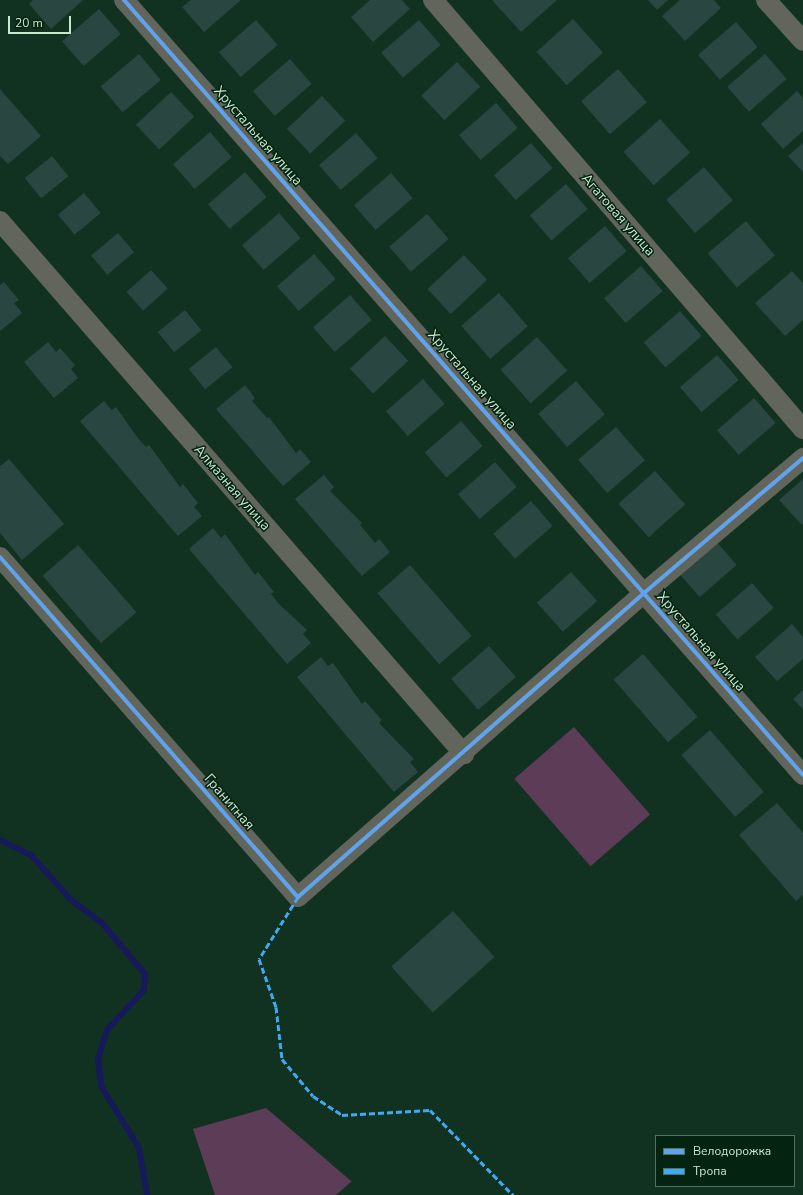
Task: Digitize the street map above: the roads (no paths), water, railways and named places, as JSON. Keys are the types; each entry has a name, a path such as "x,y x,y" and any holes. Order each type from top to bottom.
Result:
{"street":[{"name":"Хрустальная улица","path":"124,0 803,775"},
{"name":"Агатовая улица","path":"433,0 803,429"},
{"path":"766,0 799,30"},
{"name":"Алмазная улица","path":"0,221 464,754"},
{"path":"464,754 644,593 803,458"},
{"name":"Гранитная","path":"0,557 298,897 464,754"}],"waterway":[{"path":"0,840 31,855 70,899 102,923 145,974 144,990 107,1030 98,1060 101,1086 139,1148 147,1195"}]}
